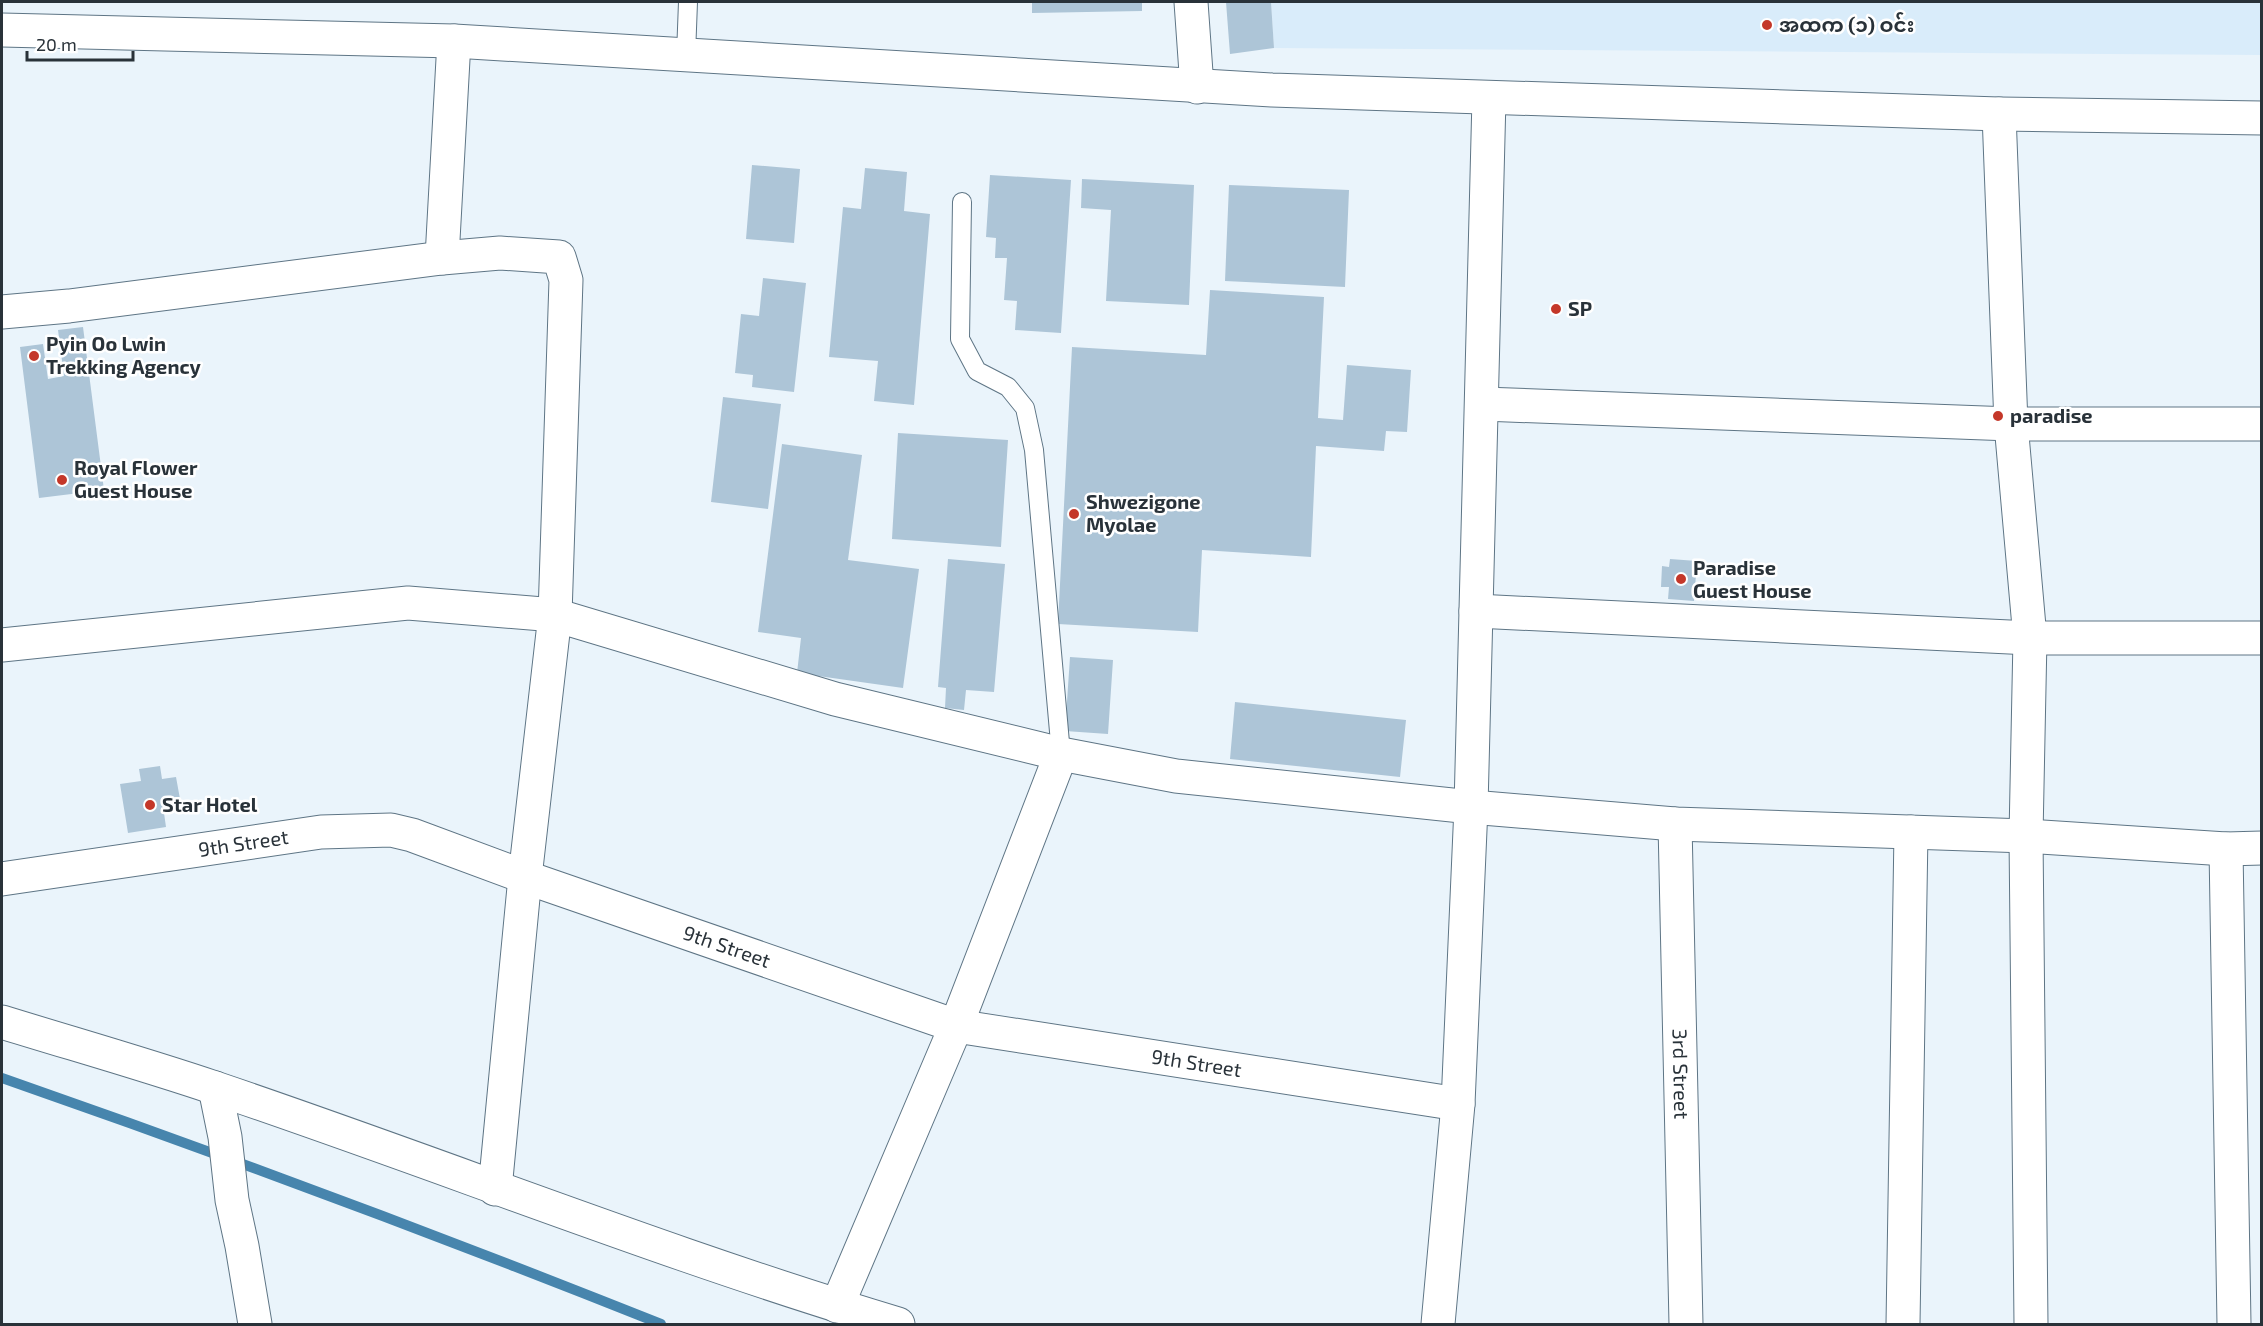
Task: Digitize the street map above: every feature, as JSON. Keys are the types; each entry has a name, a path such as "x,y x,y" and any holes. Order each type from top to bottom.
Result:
{"street":[{"path":"1191,2 1197,87"},
{"path":"2,30 454,40 1197,87 1999,114 2262,117"},
{"path":"442,258 454,40"},
{"path":"1438,1324 1458,1104 1471,807 1490,98"},
{"path":"1999,114 2011,424 2030,638 2026,836 2031,1324"},
{"path":"2,312 69,306 442,258 500,253 559,257 566,280 555,615 525,877 495,1189"},
{"path":"1483,404 2011,424 2262,424"},
{"path":"2,645 408,603 555,615 835,699 1060,754 1176,776 1471,807 1675,825 2026,836 2226,849 2262,848"},
{"path":"1476,611 2030,638 2262,638"},
{"path":"837,1306 956,1026 1060,754"},
{"name":"3rd Street","path":"1675,825 1686,1324"},
{"name":"9th Street","path":"2,879 321,832 391,830 412,835 525,877 956,1026 1458,1104"},
{"path":"1903,1324 1911,832"},
{"path":"2226,849 2234,1324"},
{"path":"2,1022 215,1088 495,1189 837,1306 898,1324"},
{"path":"215,1088 225,1137 232,1200 255,1324"}],"lane":[{"path":"686,55 688,2"},
{"path":"962,202 960,339 977,371 1008,387 1025,408 1034,450 1060,754"}],"shaded area":[{"name":"အထက (၁) ဝင်း","path":"1271,2 2261,2 2261,55 1274,48"}],"building":[{"path":"1032,2 1142,2 1142,11 1032,13"},
{"path":"1226,2 1271,2 1274,48 1230,54"},
{"path":"752,165 800,169 794,243 746,239"},
{"path":"865,168 907,172 904,211 930,214 914,405 874,401 878,361 829,357 843,207 861,209"},
{"path":"990,175 1071,180 1061,333 1015,330 1017,301 1004,300 1007,258 995,258 996,238 986,237"},
{"path":"1082,179 1194,185 1189,305 1106,301 1111,210 1081,208"},
{"path":"1229,185 1349,190 1345,287 1225,281"},
{"path":"763,278 806,283 794,392 752,387 753,375 735,373 741,314 759,316"},
{"path":"1210,290 1324,297 1318,418 1343,420 1347,365 1411,370 1407,432 1386,431 1384,451 1316,446 1311,557 1202,550 1198,632 1058,624 1072,347 1206,355"},
{"path":"83,327 104,490 39,498 20,347 43,344 48,379 64,376 58,330"},
{"path":"723,397 781,404 768,509 711,502"},
{"path":"898,433 1008,440 1001,547 892,539"},
{"path":"782,444 862,455 848,560 919,569 903,688 797,673 801,638 758,632"},
{"path":"948,559 1005,564 994,692 966,690 964,710 945,708 946,688 938,687"},
{"path":"1670,559 1697,561 1694,601 1668,599 1669,587 1661,587 1662,566 1669,567"},
{"path":"1070,657 1113,660 1108,734 1065,731"},
{"path":"1235,702 1406,720 1400,777 1230,759"},
{"path":"160,766 162,779 176,777 182,810 164,813 166,827 128,833 120,784 141,781 139,769"}],"waterway":[{"path":"2,1078 333,1197 661,1324"}],"place":[{"name":"အထက (၁) ဝင်း","path":"1767,25"},
{"name":"SP","path":"1556,309"},
{"name":"Pyin Oo Lwin Trekking Agency","path":"34,356"},
{"name":"paradise","path":"1998,416"},
{"name":"Royal Flower Guest House","path":"62,480"},
{"name":"Shwezigone Myolae","path":"1074,514"},
{"name":"Paradise Guest House","path":"1681,579"},
{"name":"Star Hotel","path":"150,805"}]}
